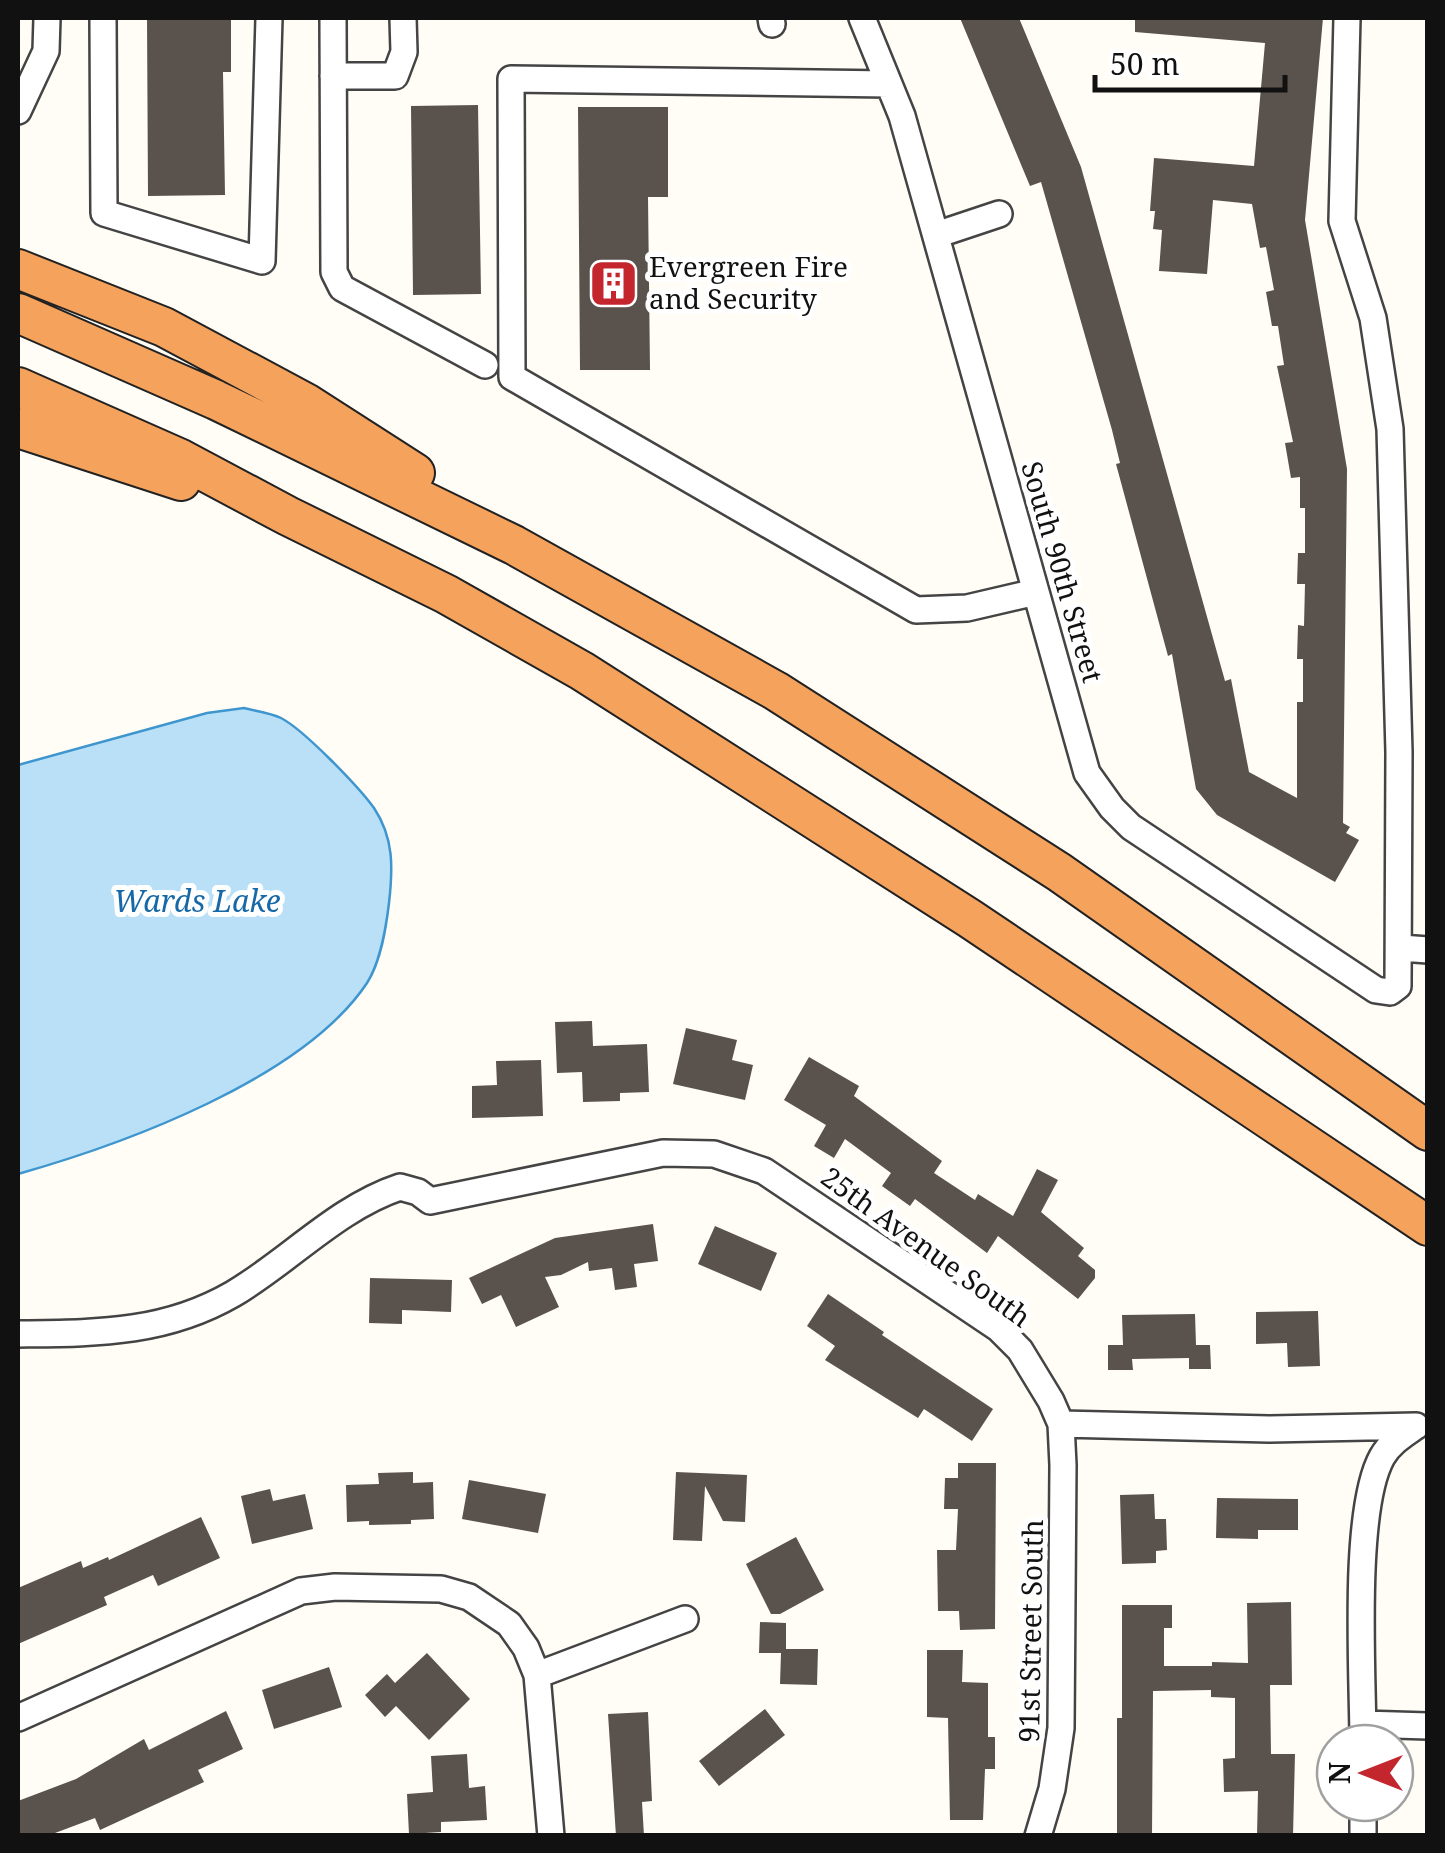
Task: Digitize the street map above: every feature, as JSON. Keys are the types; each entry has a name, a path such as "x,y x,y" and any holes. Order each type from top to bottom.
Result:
{"highway":[{"path":"18,269 164,327 306,403 421,476 514,544"},
{"path":"18,313 216,400 514,544 776,691 1059,872 1428,1131"},
{"path":"18,387 182,458 288,516 446,594 582,671 969,918 1428,1226"},
{"path":"18,428 288,516"}],"street":[{"path":"18,110 46,51 47,18"},
{"path":"103,18 104,214 262,261 269,18"},
{"path":"333,18 334,272 342,288 485,365"},
{"path":"333,76 395,76 404,52 403,18"},
{"name":"South 90th Street","path":"862,18 902,116 1087,772 1131,827 1376,990 1390,992 1398,986 1401,948"},
{"path":"1348,18 1342,221 1373,318 1390,429 1400,752 1401,948 1428,950"},
{"path":"889,84 511,79 512,378 916,610 967,608 1036,592"},
{"path":"936,235 999,214"},
{"name":"25th Avenue South","path":"18,1334 113,1332 160,1325 232,1294 329,1225 388,1192 405,1188 430,1201 663,1153 701,1152 741,1161 786,1183 998,1328 1038,1374 1061,1424"},
{"path":"1061,1424 1270,1429 1422,1424"},
{"name":"91st Street South","path":"1038,1836 1052,1789 1061,1728 1061,1424"},
{"path":"1363,1723 1369,1502 1375,1474 1388,1447 1422,1424"},
{"path":"18,1718 280,1598 335,1587 442,1589 470,1597 509,1624 526,1648 536,1675 551,1836"},
{"path":"536,1675 685,1619"}],"water":[{"name":"Wards Lake","path":"244,708 281,718 303,734 356,786 381,819 389,842 391,878 384,933 372,974 338,1018 256,1078 158,1126 18,1174 18,765 207,713"}],"building":[{"path":"147,18 231,18 231,72 223,72 225,195 148,196"},
{"path":"960,18 1019,18 1081,167 1225,681 1231,679 1249,772 1297,798 1297,702 1303,702 1303,659 1297,659 1298,625 1304,626 1305,584 1297,584 1298,553 1305,553 1305,508 1300,508 1300,477 1291,478 1285,443 1293,442 1277,366 1284,365 1278,326 1272,326 1266,292 1274,290 1266,247 1260,248 1252,204 1213,200 1207,274 1159,271 1162,230 1153,229 1155,211 1150,211 1154,158 1254,166 1265,43 1135,32 1135,18 1323,18 1305,220 1347,469 1343,823 1350,827 1346,833 1359,840 1335,882 1217,815 1196,789 1172,654 1168,656 1116,464 1120,463 1112,430 1041,182 1030,186"},
{"path":"478,105 481,294 413,295 411,106"},
{"name":"Evergreen Fire and Security","path":"578,107 668,107 668,197 648,197 650,370 580,370"},
{"path":"592,1021 593,1046 647,1044 649,1092 620,1093 620,1101 583,1102 582,1072 557,1073 555,1022"},
{"path":"686,1028 737,1040 732,1060 753,1065 745,1100 673,1084"},
{"path":"809,1057 859,1086 854,1096 942,1161 934,1173 975,1200 978,1194 1013,1216 1037,1169 1058,1180 1041,1212 1084,1248 1078,1256 1095,1270 1095,1278 1078,1299 998,1236 987,1253 915,1199 910,1206 882,1186 891,1173 845,1139 834,1158 814,1146 826,1125 784,1100"},
{"path":"541,1060 543,1116 472,1118 472,1086 497,1085 496,1061"},
{"path":"653,1224 658,1261 634,1264 637,1287 615,1290 612,1268 589,1271 588,1262 561,1275 545,1277 559,1307 516,1327 501,1295 482,1304 469,1278 555,1238"},
{"path":"715,1226 777,1253 761,1291 698,1264"},
{"path":"370,1278 452,1280 451,1312 402,1310 402,1324 369,1323"},
{"path":"828,1294 993,1409 972,1441 924,1409 918,1418 825,1360 835,1346 807,1326"},
{"path":"1318,1311 1320,1366 1288,1367 1287,1343 1256,1344 1256,1312"},
{"path":"1195,1314 1196,1345 1210,1345 1211,1369 1189,1369 1189,1358 1132,1359 1133,1370 1108,1370 1108,1345 1123,1345 1122,1315"},
{"path":"958,1463 996,1463 995,1629 960,1630 959,1611 938,1611 937,1550 956,1550 958,1509 944,1509 945,1478 958,1478"},
{"path":"413,1472 413,1483 433,1482 434,1519 411,1520 411,1524 347,1522 346,1485 379,1484 378,1473"},
{"path":"676,1472 747,1475 745,1522 723,1521 705,1486 702,1541 673,1540"},
{"path":"469,1480 546,1494 538,1533 462,1519"},
{"path":"270,1489 273,1501 305,1494 313,1529 252,1544 241,1496"},
{"path":"1154,1494 1155,1519 1166,1519 1167,1550 1156,1551 1156,1563 1122,1564 1120,1495"},
{"path":"1217,1498 1298,1499 1298,1530 1258,1530 1258,1539 1216,1538"},
{"path":"201,1517 220,1558 158,1586 153,1575 104,1597 107,1605 18,1644 18,1588 81,1561 83,1568 108,1557 109,1560"},
{"path":"796,1537 824,1590 780,1614 771,1614 746,1564"},
{"path":"1291,1602 1292,1685 1270,1685 1271,1754 1295,1754 1293,1836 1257,1836 1258,1791 1224,1792 1223,1759 1235,1758 1235,1698 1211,1697 1211,1690 1153,1691 1152,1836 1117,1836 1122,1605 1172,1605 1172,1628 1164,1628 1164,1666 1212,1666 1212,1662 1248,1663 1247,1603"},
{"path":"760,1622 786,1623 786,1649 818,1649 817,1685 780,1684 781,1653 759,1653"},
{"path":"927,1650 963,1650 962,1682 988,1683 988,1737 995,1737 995,1769 985,1769 983,1820 950,1820 948,1718 927,1717"},
{"path":"427,1653 470,1699 429,1740 396,1706 385,1717 365,1695 387,1674 395,1683"},
{"path":"329,1667 342,1707 274,1729 262,1690"},
{"path":"765,1709 785,1735 719,1786 699,1761"},
{"path":"226,1711 243,1749 198,1770 204,1782 100,1830 95,1818 47,1836 18,1836 18,1801 76,1779 144,1739 149,1750"},
{"path":"648,1712 652,1801 642,1802 644,1836 616,1836 608,1714"},
{"path":"467,1754 469,1788 485,1786 487,1820 441,1822 441,1832 409,1834 407,1794 433,1792 431,1756"}],"place":[{"name":"Evergreen Fire and Security","path":"614,283"}]}
